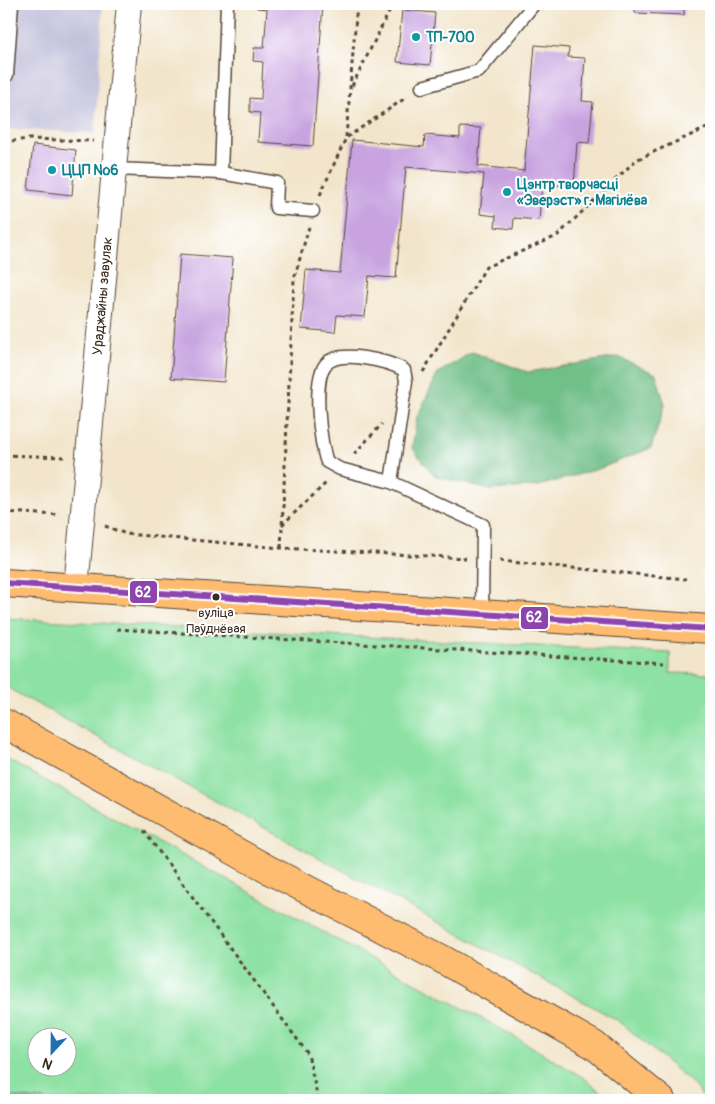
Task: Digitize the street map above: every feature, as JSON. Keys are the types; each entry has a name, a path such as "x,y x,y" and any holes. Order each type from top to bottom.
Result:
{"main road":[{"path":"4,583 711,629"},
{"path":"4,723 269,870 440,958 594,1044 661,1100"}],"street":[{"name":"Ураджайны завулак","path":"76,588 129,4"}],"lane":[{"path":"7,75 12,4"},
{"path":"221,173 227,4"},
{"path":"422,87 479,71 534,4"},
{"path":"113,169 221,173 277,184 276,208 313,211"},
{"path":"391,482 406,381 404,370 390,362 338,357 326,364 319,376 321,446 327,462 340,470 391,482 484,525 482,615"}],"path":[{"path":"281,548 294,279 313,211 346,138 358,4"},
{"path":"350,89 393,4"},
{"path":"346,138 422,87"},
{"path":"282,525 340,470 412,391 486,267 557,236 636,160 711,126"},
{"path":"4,142 29,139 116,142"},
{"path":"4,455 88,458"},
{"path":"4,512 82,516 126,534 281,548 483,559 686,579"},
{"path":"117,629 664,663"},
{"path":"142,828 308,1054 318,1100"}],"shaded area":[{"path":"4,4 103,4 95,133 4,129"}],"green space":[{"path":"472,352 528,372 618,357 656,374 665,405 651,448 601,468 539,486 490,490 435,476 412,448 417,417 438,373"},
{"path":"4,618 670,653 670,673 711,674 711,1100 705,1100 692,1083 619,1021 4,686"},
{"path":"4,758 510,1034 584,1078 610,1100 4,1100"},
{"path":"4,1095 43,1100 4,1100"}],"building":[{"path":"257,4 323,4 313,146 258,142 260,113 250,112 250,98 261,99 263,62 253,61 254,48 264,48 267,9 257,8"},
{"path":"635,4 684,4 684,15 635,13"},
{"name":"ТП-700","path":"402,10 435,13 430,65 397,62"},
{"path":"535,45 569,48 568,57 585,58 582,101 593,102 589,143 577,142 574,187 542,184 539,220 514,218 513,229 495,227 496,216 480,214 484,174 406,167 396,278 369,276 365,317 337,315 335,332 301,329 306,270 340,273 352,140 424,147 425,135 460,138 460,127 481,128 478,166 524,171"},
{"name":"ЦЦП №6","path":"33,145 76,150 72,195 28,190"},
{"path":"180,254 233,258 224,382 171,378"}],"transit line":[{"name":"62","path":"4,583 711,629"}],"place":[{"name":"ТП-700","path":"416,37"},
{"name":"ЦЦП №6","path":"52,170"},
{"name":"Цэнтр творчасці «Эверэст» г. Магілёва","path":"507,192"},
{"name":"вуліца Паўднёвая","path":"216,597"}]}
